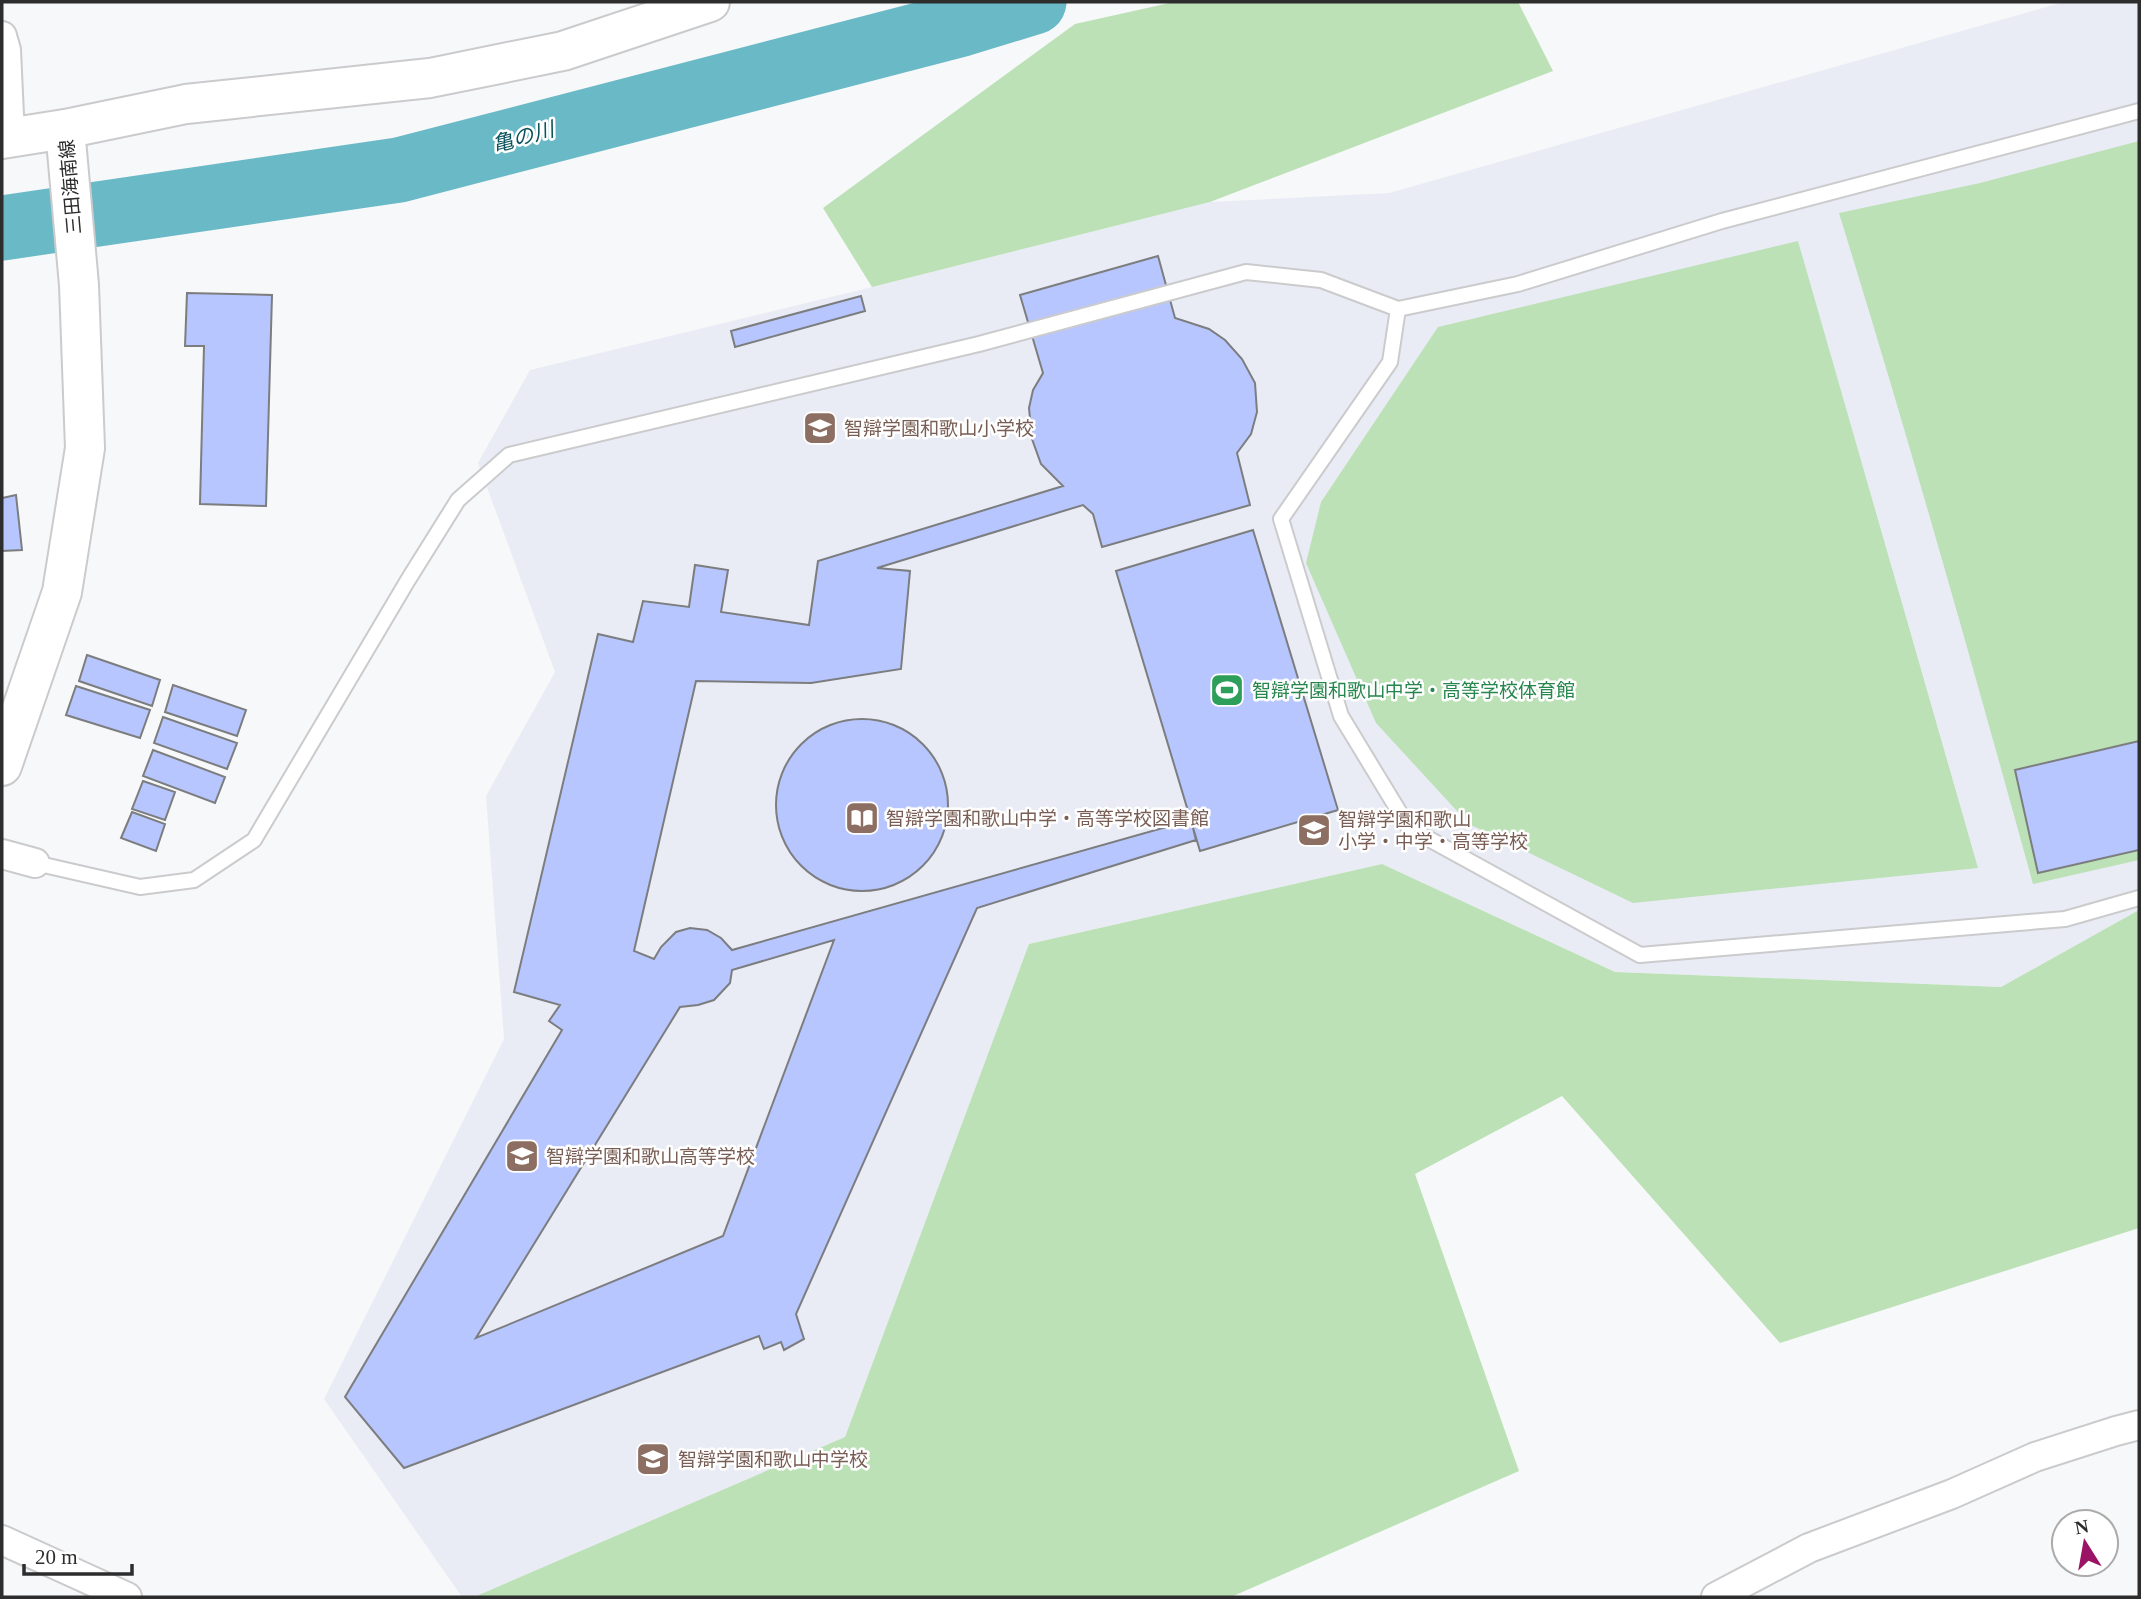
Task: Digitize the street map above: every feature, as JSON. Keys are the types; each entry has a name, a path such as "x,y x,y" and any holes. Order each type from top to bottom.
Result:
{"main road":[{"name":"三田海南線","path":"4,754 62,592 85,448 79,285 66,143 186,104 430,78 563,51 710,2"},
{"path":"6,138 66,143"}],"street":[{"path":"2,36 6,50 6,138"},
{"path":"2,854 35,863"},
{"path":"1716,1597 1809,1548 1952,1494 2035,1457 2139,1425"},
{"path":"2,1540 127,1597"}],"lane":[{"path":"35,863 140,887 194,880 254,841 458,500 509,455 979,344 1246,272 1321,280 1398,309 1518,284 1722,221 2139,111"},
{"path":"1398,309 1390,362 1281,519 1341,716 1409,828 1640,956 2065,919 2139,898"}],"shaded area":[{"name":"智辯学園和歌山 小学・中学・高等学校","path":"2064,2 2139,2 2139,910 2001,987 1615,972 1382,864 1029,944 845,1437 474,1597 462,1597 324,1399 504,1039 486,796 555,672 478,463 530,370 1210,202 1389,193"}],"green space":[{"path":"1174,2 1518,2 1553,71 1210,202 872,287 823,208 1075,24"},
{"path":"2139,141 2139,860 2033,884 1939,548 1839,213 1980,183"},
{"path":"1798,241 1978,868 1633,903 1469,824 1376,723 1306,563 1321,502 1438,327"},
{"path":"1382,864 1615,972 2001,987 2139,910 2139,1228 1780,1343 1562,1096 1415,1174 1519,1471 1231,1597 474,1597 845,1437 1029,944"}],"building":[{"path":"1158,256 1175,318 1209,329 1225,340 1242,359 1255,383 1257,412 1251,434 1237,453 1250,505 1102,547 1093,514 1083,505 877,568 910,571 901,669 811,683 696,681 634,951 654,959 661,947 676,932 690,928 707,930 721,938 732,950 1191,820 1196,840 977,908 796,1314 804,1339 784,1350 781,1342 764,1349 759,1336 404,1468 345,1397 562,1030 549,1021 560,1005 514,992 598,634 633,642 643,601 689,607 695,565 728,570 721,612 809,625 818,561 1063,486 1041,464 1032,439 1029,408 1033,390 1043,373 1020,295","holes":["834,940 723,1236 476,1338 680,1007 714,1000 730,983 732,970"]},
{"path":"187,293 272,295 266,506 200,504 204,346 185,346"},
{"path":"861,296 865,311 735,347 731,331"},
{"path":"16,495 22,550 2,551 2,498"},
{"name":"智辯学園和歌山中学・高等学校体育館","path":"1253,530 1338,810 1200,851 1116,571"},
{"path":"87,655 160,680 152,706 79,681"},
{"path":"173,685 246,710 237,736 165,712"},
{"path":"76,686 150,710 140,738 66,715"},
{"path":"163,717 237,743 227,769 154,743"},
{"name":"智辯学園和歌山中学・高等学校図書館","path":"862,719 895,725 923,744 942,772 948,805 942,838 923,866 895,885 862,891 829,885 801,866 782,838 776,805 782,772 801,744 829,725"},
{"path":"2139,741 2139,850 2038,873 2015,770"},
{"path":"153,750 225,777 215,803 143,776"},
{"path":"143,781 175,792 165,820 132,809"},
{"path":"132,812 165,824 156,851 121,838"}],"waterway":[{"name":"亀の川","path":"2,228 399,170 962,24 1034,2"}],"place":[{"name":"智辯学園和歌山小学校","path":"820,428"},
{"name":"智辯学園和歌山中学・高等学校体育館","path":"1227,690"},
{"name":"智辯学園和歌山中学・高等学校図書館","path":"862,818"},
{"name":"智辯学園和歌山 小学・中学・高等学校","path":"1314,830"},
{"name":"智辯学園和歌山高等学校","path":"522,1156"},
{"name":"智辯学園和歌山中学校","path":"653,1459"}]}
